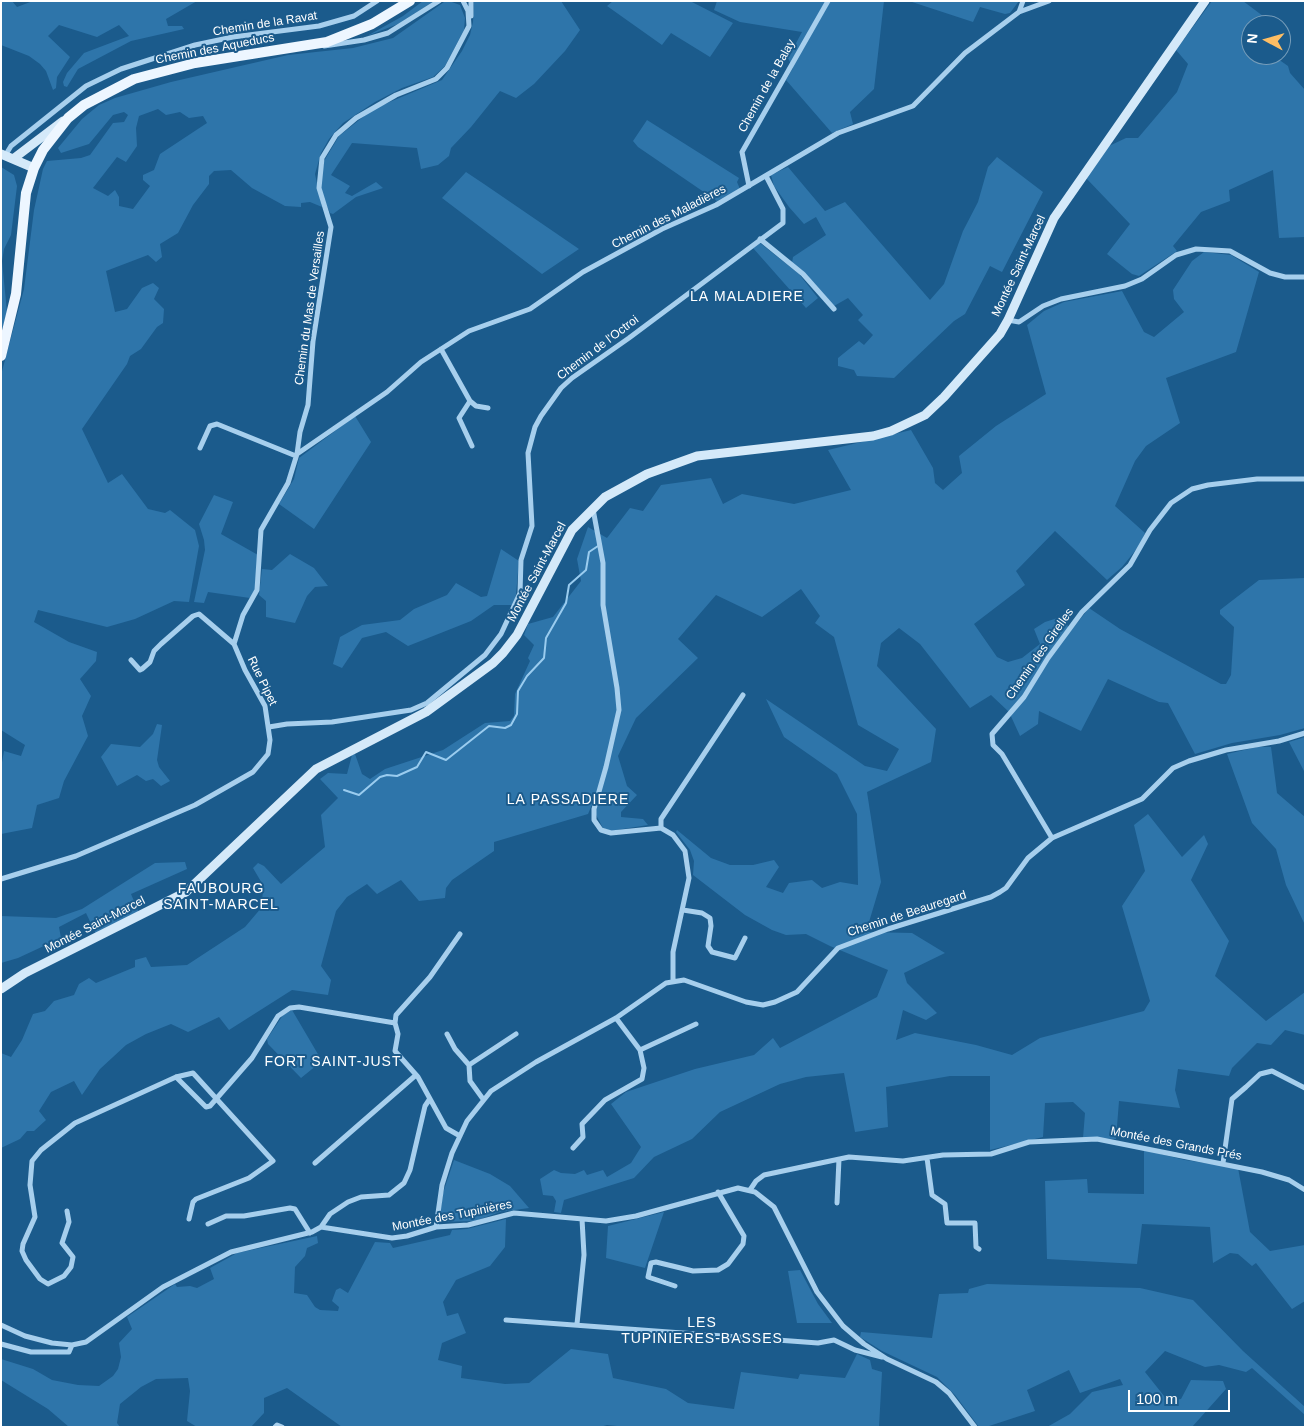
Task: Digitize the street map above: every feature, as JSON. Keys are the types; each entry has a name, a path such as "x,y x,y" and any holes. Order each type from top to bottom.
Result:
{"main road":[{"name":"Chemin des Aqueducs","path":"1,356 16,294 26,193 34,168 47,144 68,118 100,96 134,79 170,68 327,42 352,34 410,1"},
{"name":"Montée Saint-Marcel","path":"1,989 25,973 181,895 316,769 430,706 493,662 511,644 572,530 593,506 628,483 688,458 733,450 873,436 913,422 925,415 980,357 1008,320 1054,218 1205,1"},
{"path":"6,156 68,118"},
{"path":"6,156 34,168"}],"street":[{"name":"Chemin de la Ravat","path":"6,156 11,146 32,127 86,86 121,69 195,45 234,37 319,26 354,16 378,1"},
{"path":"304,46 330,46 377,36 398,28 440,1"},
{"path":"463,1 468,11 469,21"},
{"name":"Chemin du Mas de Versailles","path":"296,455 308,404 313,341 329,246 330,218 322,201 318,178 322,158 331,141 364,113 396,95 436,79 447,68 457,52 469,21 471,1"},
{"name":"Chemin de la Balay","path":"748,186 742,152 828,1"},
{"path":"1019,12 1023,1"},
{"name":"Chemin des Maladières","path":"296,455 387,392 421,362 468,331 530,309 583,272 748,186 838,133 918,103 966,53 1019,12 1049,1"},
{"name":"Chemin de l'Octroi","path":"268,727 287,724 332,722 430,706 485,656 501,634 516,607 520,594 521,560 532,526 528,453 535,428 556,395 572,378 629,338 783,222 783,209 766,176"},
{"path":"760,239 803,274 834,309"},
{"path":"1008,320 1019,322 1042,306 1061,299 1125,286 1142,279 1176,255 1196,249 1230,251 1270,273 1285,277 1305,277"},
{"path":"441,349 468,394 470,401 476,406 488,408"},
{"path":"470,401 458,418 472,446"},
{"path":"131,660 140,670 142,669 150,662 154,651 161,644 193,616 199,614 234,644 243,615 258,590 261,530 288,483 296,455 217,424 210,426 200,448"},
{"name":"Chemin des Girelles","path":"1052,838 1002,754 993,745 992,734 1024,697 1048,658 1082,612 1130,565 1157,520 1171,503 1192,489 1208,484 1258,479 1303,479"},
{"path":"436,1227 442,1185 467,1121 483,1099 509,1078 616,1018 638,1001 673,980 673,952 689,878 688,860 677,838 661,828 611,833 597,826 593,814 616,728 619,700 603,605 604,563 594,521 593,506"},
{"name":"Rue Pipet","path":"1,879 76,856 195,805 253,772 263,762 269,749 266,706 245,670 234,644"},
{"path":"661,828 661,819 743,695"},
{"name":"Chemin de Beauregard","path":"673,980 691,981 746,1002 763,1004 775,1002 797,992 838,948 991,897 1000,892 1006,888 1028,858 1052,838 1142,799 1167,772 1189,761 1249,744 1279,741 1305,733"},
{"path":"683,910 702,913 710,918 711,926 708,946 712,952 735,958 745,938"},
{"path":"460,934 430,978 396,1015 395,1022 398,1034 395,1051 416,1075 446,1128 460,1136"},
{"path":"176,1077 206,1107 210,1106 252,1058 283,1011 299,1007 395,1022"},
{"path":"573,1148 584,1137 582,1124 605,1100 642,1079 644,1068 640,1050 616,1018"},
{"path":"640,1050 696,1024"},
{"path":"447,1034 452,1044 469,1065 470,1081 483,1099"},
{"path":"469,1065 516,1034"},
{"path":"1223,1164 1232,1100 1238,1093 1260,1074 1272,1070 1305,1088"},
{"path":"67,1211 69,1222 62,1244 73,1258 71,1267 64,1276 48,1284 40,1280 22,1251 22,1244 36,1217 30,1185 32,1161 41,1150 75,1123 176,1077 193,1073 273,1160 249,1178 196,1199 193,1202 189,1219"},
{"path":"315,1163 416,1075"},
{"path":"1,1325 34,1338 72,1345 86,1342 96,1337 164,1287 231,1252 310,1233 321,1228 330,1214 348,1202 360,1197 390,1195 404,1183 410,1170 425,1106 430,1100"},
{"name":"Montée des Grands Prés","path":"750,1190 756,1181 764,1175 839,1159 868,1157 903,1161 990,1154 1030,1142 1097,1139 1277,1176 1305,1190"},
{"path":"927,1158 932,1195 945,1204 947,1223 975,1223 976,1247 979,1249"},
{"path":"837,1203 839,1159"},
{"name":"Montée des Tupinières","path":"321,1228 392,1238 408,1236 436,1227 468,1225 514,1213 606,1221 627,1218 718,1192 738,1188 750,1190"},
{"path":"750,1190 767,1200 778,1213 817,1292 829,1310 851,1334 888,1359 936,1382 949,1393 975,1427"},
{"path":"675,1286 647,1276 651,1264 656,1262 693,1271 718,1270 728,1264 743,1244 744,1236 718,1192"},
{"path":"208,1224 226,1216 244,1216 290,1208 295,1209 310,1233"},
{"path":"577,1324 584,1255 582,1220"},
{"path":"506,1320 577,1324 660,1333 818,1343 834,1340 855,1350 888,1359"},
{"path":"1,1344 31,1352 66,1352 70,1350 72,1345"},
{"path":"275,1427 277,1425 282,1427"}],"shaded area":[{"path":"1,1 12,1 17,7 33,1 197,1 166,19 168,26 182,26 184,29 131,41 78,69 67,87 64,86 63,82 67,73 84,53 129,36 119,25 97,37 59,25 48,36 70,57 57,77 56,88 53,90 46,71 40,64 29,56 1,45"},
{"path":"423,1 434,1 398,24 367,36 403,16"},
{"path":"449,1 460,5 465,18 464,30 445,66 433,77 402,88 375,102 343,123 329,139 321,153 315,174 322,207 310,202 301,203 301,207 285,206 252,188 231,170 214,171 209,176 209,184 193,205 178,233 160,244 162,257 156,262 148,255 106,271 115,312 127,309 142,288 153,283 159,288 154,299 164,309 163,323 157,327 141,349 130,356 127,364 82,429 108,483 122,474 148,509 165,513 170,510 195,530 199,546 189,602 174,601 135,619 107,627 38,610 34,622 69,642 97,652 96,661 80,679 91,696 82,716 88,736 64,781 59,798 37,805 32,828 1,834 1,768 4,751 21,756 25,745 1,730 1,375 24,289 34,210 43,169 47,161 81,158 90,155 113,123 124,122 128,115 124,112 113,115 89,144 61,153 58,148 82,119 99,105 115,98 171,82 288,55 353,48 393,38 444,2","holes":["158,109 166,115 180,112 189,118 203,116 207,123 160,154 154,170 143,175 143,180 150,186 133,209 119,206 119,197 115,190 108,196 93,188 117,157 126,162 137,146 136,128 139,116"]},
{"path":"474,1 561,1 580,30 565,51 534,84 516,98 500,91 451,148 449,156 438,165 421,169 417,148 352,143 331,175 350,186 345,193 352,196 376,182 383,188 356,197 333,214 330,213 322,195 320,183 324,161 339,136 373,109 442,80 462,51 470,35"},
{"path":"613,1 690,1 733,23 710,57 671,33 662,45 607,6"},
{"path":"717,1 884,1 874,89 850,112 853,124 832,133 786,80 793,68 788,58 802,32 740,22 714,10"},
{"path":"909,1 1019,1 1010,13 1005,14 980,7 973,22"},
{"path":"1212,1 1243,1 1262,15 1241,15 1241,65 1287,65 1290,73 1305,90 1305,237 1279,238 1273,170 1229,190 1230,201 1201,212 1173,246 1177,251 1139,276 1132,274 1107,254 1130,224 1086,178 1109,146 1126,138 1138,138 1177,92 1188,64 1176,50"},
{"path":"647,120 739,178 737,182 740,189 717,201 638,147 633,141"},
{"path":"997,157 1043,192 1002,272 990,266 965,314 954,321 894,378 857,376 854,370 838,366 838,358 859,341 864,345 873,335 858,320 863,315 848,298 834,306 802,270 792,263 793,257 826,235 816,217 804,224 774,186 771,175 788,167 825,211 845,202 930,300 944,284 963,231 978,202 988,167"},
{"path":"1,167 14,175 17,186 11,235 4,249 2,261 7,312 1,334"},
{"path":"466,172 579,249 542,274 442,198"},
{"path":"760,243 799,274 818,298 806,308 753,248"},
{"path":"1204,252 1231,255 1259,272 1236,352 1166,378 1180,423 1146,446 1135,461 1115,506 1145,533 1139,546 1122,567 1107,580 1055,531 1016,571 1025,585 974,624 997,657 1008,662 1022,658 1040,644 1034,629 1045,622 1064,616 1070,632 1089,608 1120,629 1221,684 1226,684 1231,675 1234,627 1220,614 1220,610 1259,580 1305,578 1305,728 1280,735 1232,743 1195,754 1168,703 1159,702 1108,679 1081,731 1039,711 1038,724 1020,736 1009,712 991,695 970,708 920,644 899,628 881,643 877,666 936,729 931,762 867,792 881,882 866,932 912,933 945,953 904,973 907,983 937,1013 926,1020 903,1010 896,1040 915,1033 976,1045 1012,1055 1040,1038 1144,1011 1150,1001 1122,906 1145,871 1134,825 1148,814 1182,857 1204,835 1208,844 1191,880 1229,941 1215,976 1266,1021 1305,992 1305,1035 1285,1030 1271,1045 1257,1043 1232,1068 1229,1076 1178,1069 1175,1090 1180,1108 1119,1101 1116,1139 1083,1138 1085,1113 1073,1102 1045,1103 1043,1137 990,1150 990,1076 950,1076 886,1087 888,1127 855,1132 844,1073 806,1077 780,1084 720,1112 692,1139 654,1157 634,1178 564,1200 561,1213 554,1212 556,1201 553,1196 543,1195 540,1179 554,1170 561,1173 575,1174 584,1170 587,1175 603,1170 607,1177 631,1163 641,1147 611,1104 626,1092 695,1069 754,1055 773,1038 780,1048 877,997 888,970 806,934 786,935 772,930 745,915 693,875 694,861 690,850 676,832 677,830 711,858 730,865 753,865 774,860 779,867 766,887 783,893 789,883 812,880 822,888 840,882 858,885 857,814 837,774 784,737 766,699 865,766 887,771 899,749 858,725 834,637 815,623 820,616 801,589 762,617 716,595 678,639 698,658 636,718 618,756 627,786 637,795 621,812 621,817 643,819 648,825 610,831 603,828 595,813 599,800 595,798 588,814 494,842 494,851 452,880 446,888 445,898 419,901 401,880 377,894 367,884 347,897 336,911 321,966 331,980 328,995 292,990 229,1030 219,1017 188,1032 171,1024 146,1034 126,1045 100,1069 82,1095 74,1081 51,1092 39,1111 46,1120 34,1131 27,1131 20,1139 1,1148 1,1053 11,1057 22,1040 33,1014 45,1011 54,1001 74,995 79,984 89,978 96,983 135,967 135,960 146,957 151,967 187,965 245,927 262,907 263,885 253,868 258,863 264,866 281,884 325,847 321,815 338,798 320,779 328,773 347,774 352,755 355,754 362,774 370,779 385,769 443,750 485,723 510,721 514,716 515,694 530,661 528,658 534,645 524,635 528,624 553,617 581,581 577,559 588,527 607,538 630,508 643,511 661,485 711,478 723,504 742,494 794,504 851,490 828,450 911,430 933,468 935,483 943,490 962,473 959,456 996,426 1046,394 1027,325 1044,311 1064,302 1122,291 1144,332 1154,337 1184,312 1174,299 1173,290 1192,261"},
{"path":"355,416 371,442 314,529 279,504 294,479 299,458"},
{"path":"214,495 233,502 221,534 258,555 255,589 250,598 208,592 204,603 194,602 205,550 199,524"},
{"path":"501,549 519,561 515,605 494,605 471,621 408,646 386,632 362,638 342,668 333,664 340,637 362,625 400,620 414,609 447,595 456,583 481,597 487,596"},
{"path":"290,554 314,568 328,586 315,587 307,596 295,623 266,617 266,601 259,595 262,569 272,570"},
{"path":"157,724 162,725 157,760 159,767 170,781 161,786 153,779 146,781 137,775 117,786 101,757 111,744 140,747 153,734"},
{"path":"1305,737 1305,773 1289,742"},
{"path":"1257,747 1271,747 1277,793 1305,817 1305,925 1286,885 1276,849 1252,823 1227,754"},
{"path":"185,862 187,869 131,894 139,913 96,934 86,913 59,927 61,938 18,958 1,963 1,916 56,918 82,909 155,863"},
{"path":"292,1010 322,1061 301,1078 268,1044 267,1039 283,1015"},
{"path":"1144,1150 1185,1160 1238,1168 1250,1232 1270,1251 1305,1245 1305,1301 1292,1309 1256,1263 1252,1266 1238,1254 1230,1253 1213,1263 1210,1227 1142,1224 1137,1264 1047,1259 1045,1181 1087,1179 1088,1193 1144,1194"},
{"path":"454,1160 490,1174 510,1186 529,1208 500,1212 475,1221 439,1222 443,1193"},
{"path":"664,1212 645,1268 606,1258 608,1226"},
{"path":"506,1219 505,1247 490,1266 456,1280 443,1302 447,1316 458,1313 466,1333 442,1343 438,1360 462,1366 461,1378 505,1384 529,1383 571,1349 608,1354 613,1378 666,1389 688,1403 734,1409 741,1372 798,1379 800,1374 845,1378 857,1354 870,1360 872,1369 882,1372 879,1427 627,1427 607,1425 600,1427 342,1427 287,1388 264,1398 264,1413 251,1427 197,1427 187,1421 190,1391 188,1378 156,1379 141,1387 120,1404 117,1423 120,1427 69,1427 48,1409 1,1380 1,1359 33,1369 52,1380 78,1385 99,1386 113,1376 118,1369 121,1357 119,1343 132,1329 127,1317 175,1284 177,1287 190,1286 197,1288 214,1279 210,1268 237,1253 317,1236 318,1243 307,1248 305,1256 295,1267 294,1293 307,1295 315,1307 320,1310 338,1311 339,1307 332,1301 336,1290 340,1288 348,1293 375,1242 390,1243 393,1248 450,1235 452,1230 467,1229"},
{"path":"800,1270 818,1304 832,1323 797,1323 788,1271"},
{"path":"987,1284 1140,1288 1193,1300 1243,1351 1305,1407 1305,1415 1252,1368 1246,1372 1219,1365 1205,1367 1165,1351 1145,1372 1168,1401 1181,1399 1191,1380 1223,1381 1226,1389 1192,1427 1047,1427 1070,1414 1092,1392 1123,1385 1120,1379 1080,1393 1069,1370 1027,1390 1035,1411 986,1427 979,1427 955,1395 937,1377 882,1351 860,1337 861,1332 932,1338 939,1294 968,1293 969,1289"}],"waterway":[{"path":"344,790 359,795 380,777 387,775 397,776 417,767 426,752 446,760 489,726 505,728 511,725 517,714 518,691 527,676 544,658 546,638 566,603 569,585 586,570 589,552 598,546"}],"district":[{"name":"LA MALADIERE","path":"747,297"},
{"name":"LA PASSADIERE","path":"568,800"},
{"name":"FAUBOURG SAINT-MARCEL","path":"221,898"},
{"name":"FORT SAINT-JUST","path":"333,1062"},
{"name":"LES TUPINIERES-BASSES","path":"702,1332"}]}
